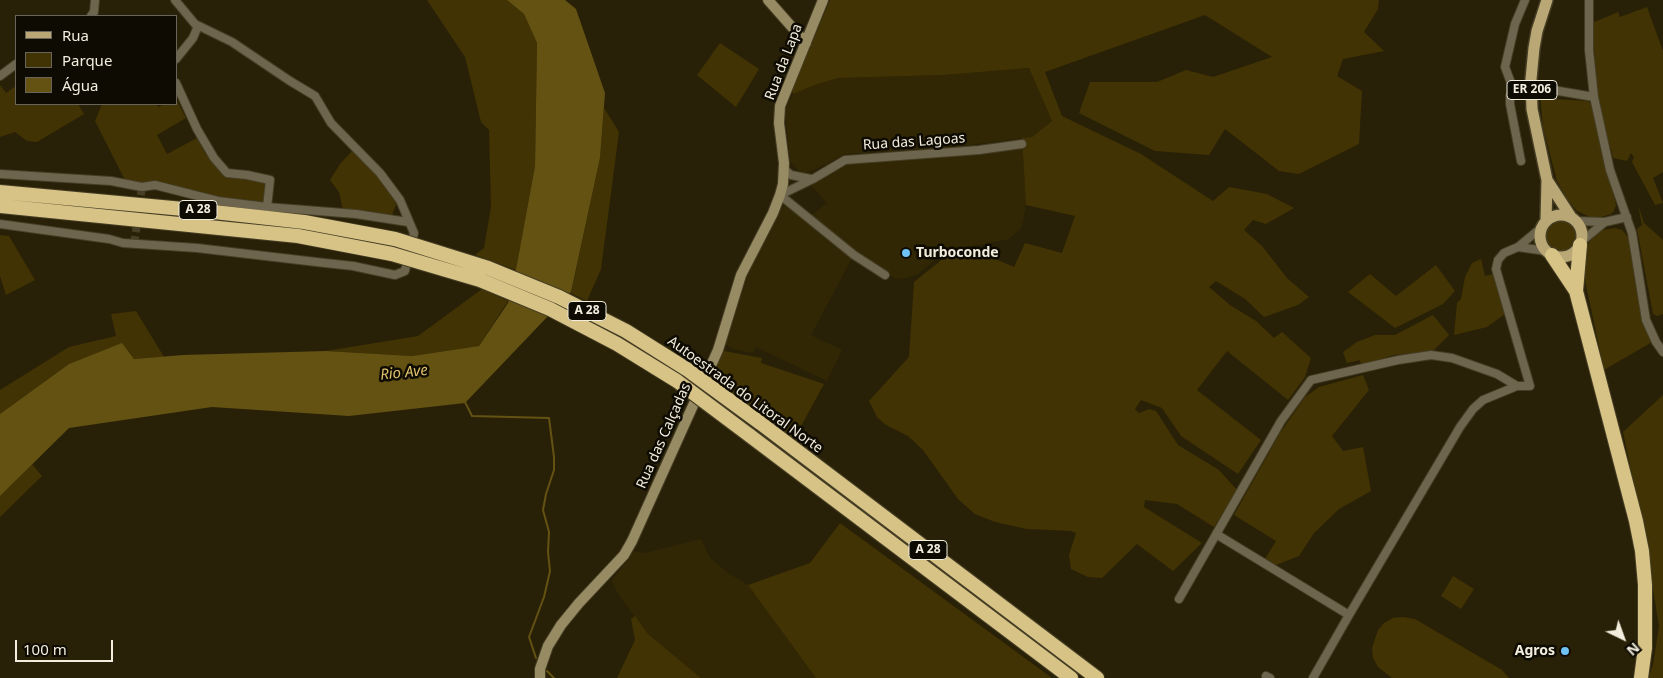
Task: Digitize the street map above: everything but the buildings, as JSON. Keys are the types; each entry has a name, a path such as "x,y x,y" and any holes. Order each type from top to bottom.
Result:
{"highway":[{"name":"Autoestrada do Litoral Norte","path":"0,192 304,222 395,239 488,268 559,297 626,331 688,370 1097,678"},
{"name":"Autoestrada do Litoral Norte","path":"0,206 298,236 392,254 480,280 550,309 617,344 677,381 1071,678"},
{"path":"1581,243 1576,291 1636,521 1643,560 1646,613 1645,648 1641,678"},
{"path":"1549,253 1576,291"},
{"path":"1632,678 1646,613"}],"main road":[{"path":"768,0 806,43"},
{"name":"Rua da Lapa","path":"780,195 784,169 779,123 780,106 823,0"},
{"name":"ER 206","path":"1547,0 1538,31 1531,79 1535,127 1547,180"},
{"path":"1547,180 1581,231 1581,243 1575,252 1565,256 1549,253 1540,239 1544,224 1547,180"},
{"name":"Rua das Calçadas","path":"540,674 548,646 561,625 624,555 632,541 718,350 740,275 773,213 780,195"},
{"path":"1544,224 1557,215 1574,219"}],"street":[{"path":"92,15 94,12 94,0"},
{"path":"0,224 109,239 123,243 196,248 353,266 395,275 405,270 414,232 400,200 380,173 331,123 315,96 232,42 195,24 175,0"},
{"path":"1521,161 1510,104 1510,96 1519,87 1511,83 1505,67 1515,24 1525,0"},
{"path":"1589,0 1588,18 1594,97 1610,170 1632,233 1646,320 1663,352"},
{"path":"178,57 193,38 198,26"},
{"path":"0,76 15,65"},
{"path":"178,86 197,128 214,158 227,173 270,180 267,207"},
{"path":"1541,88 1594,97"},
{"name":"Rua das Lagoas","path":"780,195 813,179 845,160 979,150 1022,144"},
{"path":"784,169 791,175 813,179"},
{"path":"0,174 111,181 142,187 155,185 203,198 267,207 356,214 408,222"},
{"path":"780,195 854,255 885,275"},
{"path":"1574,219 1605,222 1626,217"},
{"path":"1581,243 1605,222"},
{"path":"1314,678 1460,427 1473,409 1483,400 1517,386 1530,386 1496,269 1498,260 1504,253 1518,248 1544,224"},
{"path":"1518,248 1549,253"},
{"path":"1178,599 1281,421 1311,380 1398,360 1432,355 1452,358 1498,374 1517,386"},
{"path":"1216,534 1349,615"}],"shaded area":[{"path":"1029,68 1052,121 1032,137 969,145 845,154 805,173 798,170 790,161 785,110 793,94 815,85 838,78 944,75"},
{"path":"1023,148 1026,205 1022,227 1009,239 948,249 918,274 906,278 896,279 810,216 827,203 811,185 845,164"},
{"path":"787,205 814,229 852,258 811,335 842,350 827,381 756,347 753,353 732,349 726,345 725,341 746,278 779,209"},
{"path":"701,539 710,558 728,573 748,585 816,678 701,678 648,634 620,597 611,581 633,551 645,553"}],"green space":[{"path":"427,0 507,0 524,14 537,43 535,166 516,270 475,255 484,248 491,207 489,130 481,122 465,57"},
{"path":"830,0 1379,0 1378,9 1364,32 1384,51 1343,59 1337,76 1362,91 1359,144 1299,174 1279,171 1225,129 1209,155 1155,151 1079,113 1090,82 1157,82 1186,70 1213,77 1272,57 1205,15 1045,72 1062,116 1141,154 1213,201 1229,187 1267,194 1294,208 1266,224 1253,220 1244,230 1262,246 1287,278 1309,297 1298,305 1264,317 1245,299 1216,281 1209,287 1230,305 1256,321 1274,338 1282,332 1311,358 1305,377 1288,400 1227,351 1197,390 1261,440 1238,474 1181,436 1162,408 1141,400 1135,409 1139,413 1149,409 1156,411 1178,445 1219,470 1237,490 1214,527 1177,504 1145,500 1144,507 1202,543 1173,571 1137,544 1102,578 1088,577 1071,569 1069,555 1076,533 1071,531 1027,529 995,522 975,514 958,499 923,450 908,436 886,425 877,417 869,401 909,357 914,282 950,253 974,250 1014,267 1025,243 1062,253 1075,216 1026,205 1022,138 1032,137 1052,121 1029,68 944,75 838,78 793,94 792,90"},
{"path":"1647,7 1663,51 1663,172 1653,178 1663,203 1655,205 1632,162 1634,157 1631,153 1627,161 1613,158 1611,149 1608,148 1598,98 1592,23 1618,12 1620,17"},
{"path":"720,43 759,69 736,107 697,75"},
{"path":"0,85 6,93 15,87 15,105 79,105 84,114 37,142 27,141 15,132 0,137"},
{"path":"1542,91 1553,99 1588,101 1592,105 1616,205 1611,214 1598,218 1590,217 1577,211 1557,181 1543,127 1540,94"},
{"path":"178,103 186,118 157,135 167,154 197,138 205,153 218,169 227,175 265,181 268,187 266,202 262,205 126,182 95,121 102,105 157,105 159,107 162,105 178,105"},
{"path":"604,108 619,132 601,269 587,301 571,293 600,158"},
{"path":"354,149 384,182 395,198 397,202 392,215 343,210 339,192 330,180 340,164"},
{"path":"1638,205 1644,223 1663,240 1663,314 1657,316 1653,314 1637,229 1642,225"},
{"path":"1561,219 1573,224 1578,236 1573,248 1561,253 1549,248 1544,236 1549,224"},
{"path":"1615,228 1622,230 1628,237 1632,250 1643,325 1652,342 1604,370 1585,280 1583,260 1586,247 1593,237 1603,230"},
{"path":"0,235 9,236 35,280 6,295 0,276"},
{"path":"1481,259 1485,276 1493,274 1505,314 1487,327 1454,335 1457,303 1461,299 1465,277 1472,263"},
{"path":"1436,265 1455,291 1443,304 1395,328 1348,292 1370,274 1396,296"},
{"path":"482,289 508,301 479,346 412,356 326,351 418,336"},
{"path":"136,311 164,357 134,359 122,344 69,364 0,414 0,390 69,347 116,336 111,314"},
{"path":"1433,315 1449,335 1433,351 1394,355 1361,365 1360,360 1347,363 1343,352 1357,342 1375,335 1395,335"},
{"path":"724,351 762,358 761,363 824,384 799,430 810,439 803,447 710,376"},
{"path":"1363,375 1369,390 1332,436 1343,451 1363,447 1371,491 1339,509 1314,533 1299,556 1276,565 1265,559 1276,541 1234,515 1280,433 1305,397 1319,387"},
{"path":"1663,395 1663,678 1648,678 1653,665 1659,626 1643,527 1623,432"},
{"path":"32,464 42,476 0,517 0,496"},
{"path":"840,523 1052,678 816,678 748,585 810,563"},
{"path":"1453,576 1474,589 1461,609 1441,596"},
{"path":"635,616 648,634 701,678 617,678 635,640 631,619"},
{"path":"1393,618 1415,619 1502,670 1509,678 1392,678 1378,667 1373,658 1372,648 1378,630 1384,623"}],"water":[{"name":"Rio Ave","path":"507,0 565,0 576,9 605,93 600,158 571,292 465,403 349,416 212,407 69,428 0,496 0,414 69,364 122,343 134,359 183,355 326,351 412,356 479,346 508,303 535,166 537,43 524,14"}],"waterway":[{"path":"465,402 472,416 549,418 554,470 543,510 549,532 548,552 550,571 544,597 529,637 536,658"},
{"path":"547,671 554,678"}],"tunnel":[{"path":"139,207 142,187"},
{"path":"134,244 138,218"}],"place":[{"name":"Turboconde","path":"906,253"},
{"name":"Agros","path":"1565,651"}]}
